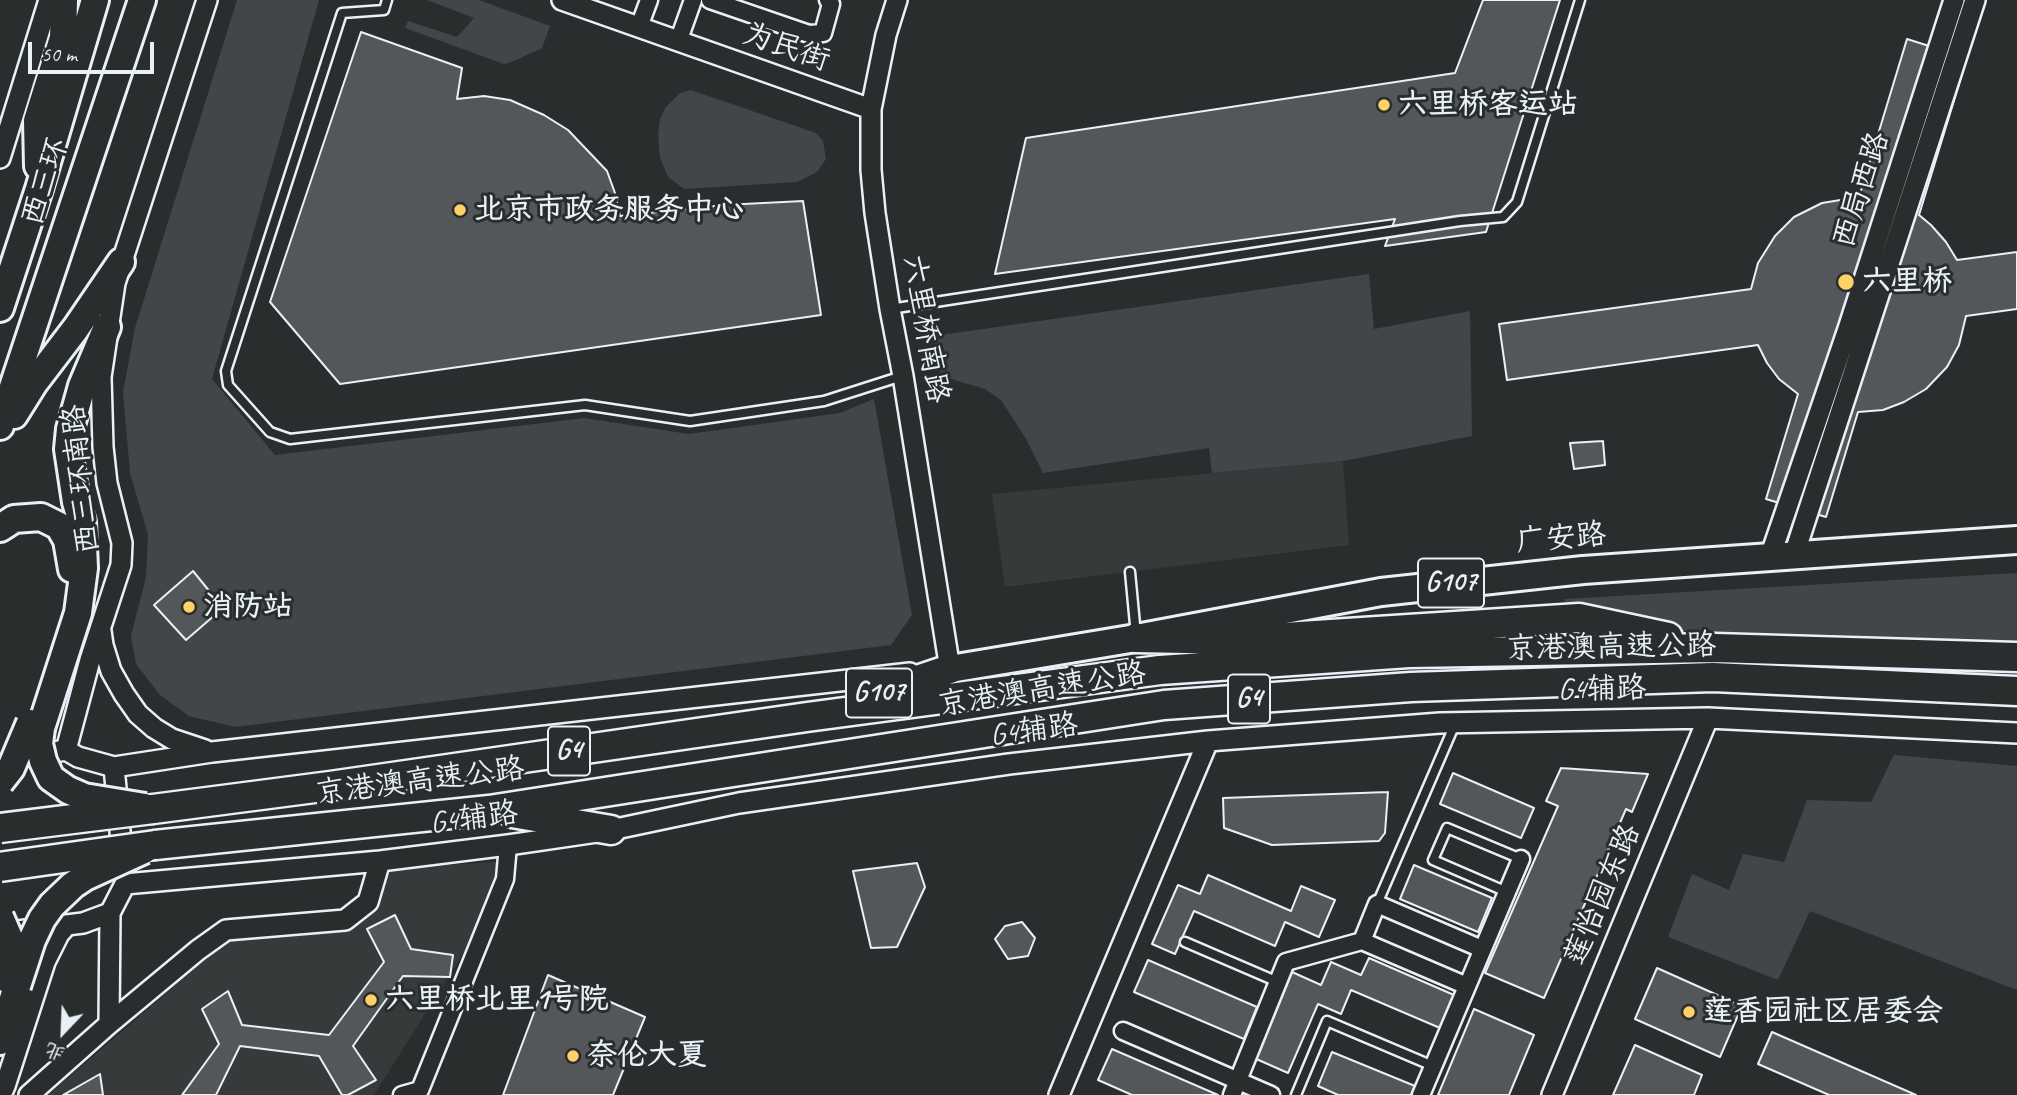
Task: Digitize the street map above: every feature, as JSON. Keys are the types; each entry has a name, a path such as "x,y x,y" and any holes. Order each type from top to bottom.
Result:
{"highway":[{"path":"39,189 37,121 63,38 64,0"},
{"name":"西三环","path":"0,308 39,189 95,0"},
{"name":"西三环","path":"0,425 142,0"},
{"path":"0,437 34,383 121,262"},
{"path":"0,782 36,726 78,613 84,568 82,522 76,502 68,449 70,429 82,386 107,327"},
{"path":"0,528 14,519 41,517 59,526 67,540 70,553 73,573 69,601 36,726 43,761 51,778 84,797 153,809"},
{"name":"广安路","path":"950,669 1136,638 1381,592 1583,570 2017,540"},
{"path":"1136,638 1238,640 1579,618 1715,648"},
{"name":"G4","path":"807,717 1160,670 1409,653 1715,648 2017,657"},
{"name":"G107","path":"807,717 950,669"},
{"name":"京港澳高速公路","path":"0,867 155,845 489,810 1164,705 1411,687 1713,677 2017,691"},
{"name":"京港澳高速公路","path":"0,828 330,786 807,717"},
{"path":"489,810 611,830"},
{"path":"8,991 42,919 65,892 85,877 155,845"},
{"path":"0,917 10,940 11,962 0,1041"}],"street":[{"path":"0,159 8,111 50,0"},
{"name":"西三环南路","path":"66,750 90,660 121,565 122,552 107,483 103,447 101,377 115,283 207,0"},
{"name":"为民街","path":"562,0 871,109"},
{"path":"639,27 649,0"},
{"path":"678,42 693,0"},
{"path":"710,0 810,34 823,33 831,5 828,0"},
{"name":"六里桥南路","path":"897,0 886,35 871,109 871,170 890,309 950,669"},
{"name":"西局西路","path":"1782,556 1848,329 1954,0"},
{"name":"西局西路","path":"1782,556 1975,0"},
{"path":"101,626 110,671 138,714 172,739 212,752"},
{"path":"0,761 66,750 78,757 114,767 212,752 950,669"},
{"name":"G4辅路","path":"125,884 380,861 508,845 611,830 739,803 1009,764 1208,741 1455,723 1708,718 2017,733"},
{"name":"莲怡园东路","path":"1552,1095 1708,718"},
{"path":"1059,1095 1208,741"},
{"path":"109,1024 110,912 125,884 114,767"},
{"path":"402,1095 420,1090 505,879 508,845"},
{"path":"1421,1095 1521,859"},
{"path":"29,1095 109,1024 226,930 345,920 368,902 380,861"},
{"path":"1362,941 1377,904 1482,949"},
{"path":"0,933 83,923 110,912"},
{"path":"1,1095 45,962 59,934 67,925"},
{"path":"1235,1088 1286,962 1362,941 1467,986"},
{"path":"1123,1031 1235,1088 1270,1095"}],"lane":[{"path":"387,0 384,10 342,13 226,371 228,385 270,432 290,439 585,405 690,421 824,401 903,376"},
{"path":"890,309 1460,221 1503,217 1517,202 1580,0"},
{"path":"1130,572 1136,638"},
{"path":"1377,904 1455,723"},
{"path":"1507,891 1433,860 1447,828 1521,859"},
{"path":"1185,942 1278,982"},
{"path":"1296,1095 1327,1021 1433,1066"}],"shaded area":[{"path":"237,0 319,0 212,379 275,455 584,418 689,434 840,413 874,399 912,615 891,645 235,727 189,716 160,695 136,664 131,636 146,577 148,535 130,473 123,392 135,328"},
{"path":"427,0 479,0 550,26 542,48 504,64 405,28 408,21 457,37 474,18"},
{"path":"691,90 816,133 823,141 826,159 817,172 797,182 684,189 668,177 660,158 658,135 660,119 666,107 680,93"},
{"path":"1369,274 1374,329 1470,311 1472,436 1343,461 1212,473 1209,448 1043,473 1026,439 1001,400 985,389 941,376 934,336"},
{"path":"1343,461 1349,545 1005,587 992,494"},
{"path":"2017,573 2017,649 1845,635 1679,631 1569,612 1564,599"},
{"path":"1894,755 2017,766 2017,990 1810,911 1778,980 1668,937 1692,874 1729,890 1743,854 1784,862 1807,800 1871,802"},
{"path":"497,862 490,911 374,1095 48,1095 227,941 335,923 390,868"}],"building":[{"name":"六里桥客运站","path":"1483,0 1560,0 1486,232 1385,246 1395,219 995,274 1026,138 1455,73"},
{"name":"北京市政务服务中心","path":"361,32 462,68 457,99 484,96 510,100 544,115 568,130 607,171 620,216 724,205 803,201 821,315 340,384 270,302"},
{"path":"1907,39 1967,58 1919,215 1946,242 1957,260 2017,252 2017,309 1966,316 1959,345 1947,367 1926,389 1883,410 1858,412 1826,517 1766,499 1798,394 1779,379 1758,345 1507,380 1499,324 1751,289 1758,263 1775,236 1794,217 1822,203 1859,197"},
{"path":"1603,441 1605,465 1574,469 1570,443"},
{"name":"消防站","path":"193,571 223,608 186,640 154,605"},
{"path":"1561,768 1648,774 1632,812 1626,809 1544,998 1485,973 1558,806 1546,801"},
{"path":"1453,773 1534,808 1521,838 1440,804"},
{"path":"1388,792 1385,833 1379,841 1272,845 1224,828 1223,798"},
{"path":"917,863 925,887 897,947 871,948 853,871"},
{"path":"1414,865 1492,898 1478,932 1400,899"},
{"path":"1208,875 1291,911 1301,886 1335,900 1319,937 1285,922 1275,946 1194,911 1175,954 1152,944 1178,885 1200,894"},
{"name":"六里桥北里1号院","path":"395,915 411,949 453,955 450,977 403,976 353,1046 376,1080 348,1095 342,1095 319,1056 240,1046 216,1095 182,1095 219,1044 202,1009 228,991 242,1025 329,1035 384,962 367,929"},
{"path":"1022,922 1035,938 1028,956 1008,959 995,939 1005,926"},
{"path":"1369,958 1454,995 1440,1028 1351,990 1341,1014 1318,1004 1288,1073 1254,1058 1292,972 1321,985 1331,962 1361,975"},
{"path":"1148,960 1257,1007 1244,1039 1134,992"},
{"name":"莲香园社区居委会","path":"1657,968 1742,1006 1720,1057 1635,1019"},
{"name":"奈伦大夏","path":"548,975 645,1017 613,1095 503,1095"},
{"path":"1474,1009 1534,1035 1509,1095 1438,1095"},
{"path":"1772,1032 1916,1095 1829,1095 1758,1064"},
{"path":"1635,1045 1702,1075 1694,1095 1613,1095"},
{"path":"1112,1049 1218,1095 1132,1095 1098,1080"},
{"path":"1332,1052 1415,1086 1411,1095 1338,1095 1318,1086"},
{"path":"100,1074 103,1095 63,1095"}],"place":[{"name":"六里桥客运站","path":"1384,105"},
{"name":"北京市政务服务中心","path":"460,210"},
{"name":"六里桥","path":"1846,282"},
{"name":"消防站","path":"189,607"},
{"name":"六里桥北里1号院","path":"371,1000"},
{"name":"莲香园社区居委会","path":"1689,1012"},
{"name":"奈伦大夏","path":"573,1056"}]}
